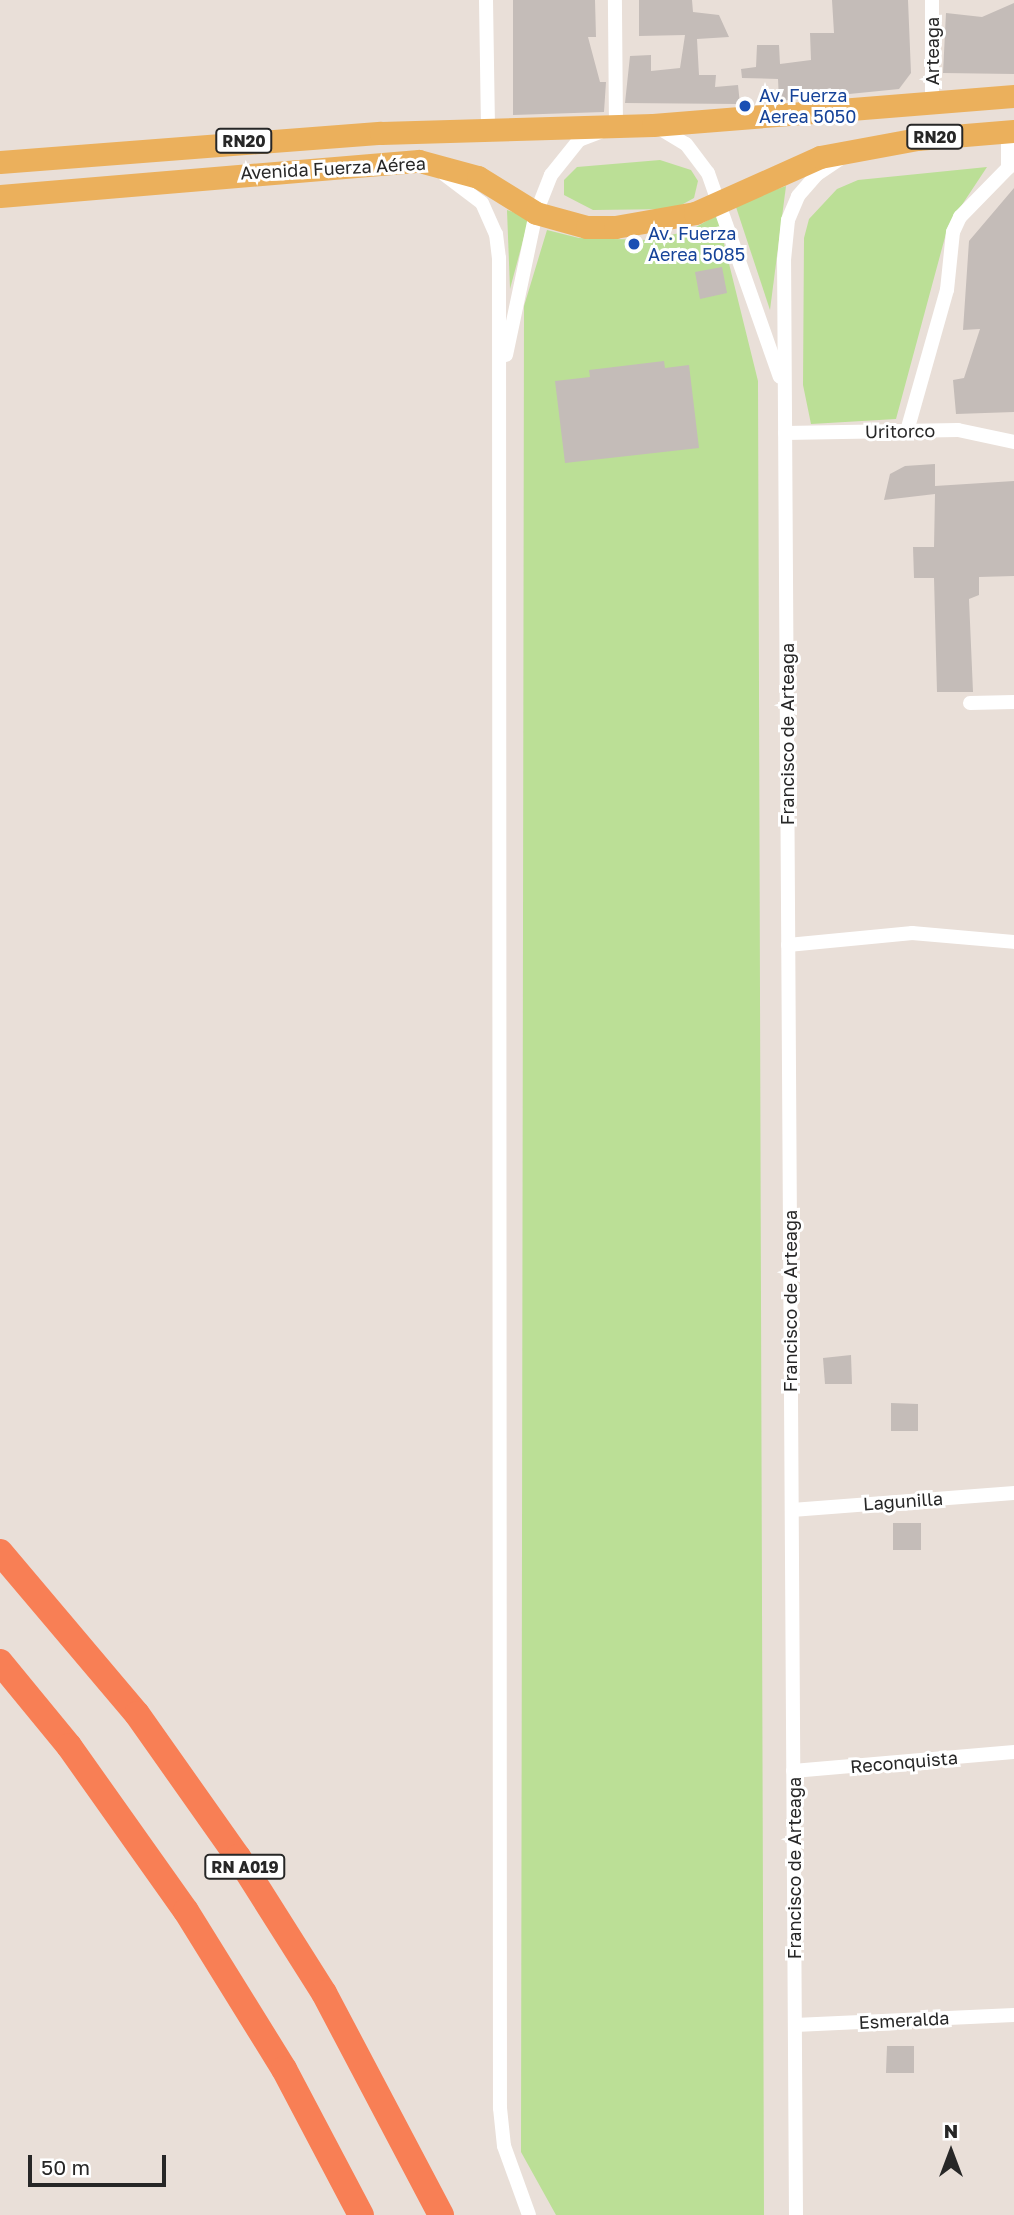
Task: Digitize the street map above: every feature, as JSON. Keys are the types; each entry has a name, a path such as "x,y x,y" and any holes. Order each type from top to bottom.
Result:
{"highway":[{"name":"RN A019","path":"0,1552 137,1714 238,1857 324,1993 441,2215"},
{"path":"0,1662 69,1746 186,1911 284,2069 360,2215"}],"main road":[{"name":"Avenida Fuerza Aérea","path":"0,162 286,138 488,133 653,125 1014,96"},
{"name":"Avenida Fuerza Aérea","path":"0,196 419,161 478,177 536,213 587,227 615,228 670,221 720,202 800,163 857,148 1011,131"}],"street":[{"path":"486,0 488,133"},
{"path":"501,381 536,213 568,149 591,133 616,126 615,0"},
{"name":"Arteaga","path":"932,0 932,101"},
{"name":"Francisco de Arteaga","path":"653,125 694,152 720,202 784,388"},
{"path":"906,431 947,290 953,232 961,217 1008,168 1011,131"},
{"name":"Francisco de Arteaga","path":"796,2215 784,388 788,220 816,175 857,148"},
{"path":"419,161 471,192 491,217 499,258 500,2108 504,2146 529,2215"},
{"name":"Uritorco","path":"785,433 975,432 1014,442"},
{"path":"970,703 1014,702"},
{"path":"788,945 912,933 1014,942"},
{"name":"Lagunilla","path":"792,1510 1014,1493"},
{"name":"Reconquista","path":"793,1771 1014,1752"},
{"name":"Esmeralda","path":"795,2025 1014,2015"}],"green space":[{"path":"660,160 691,170 698,181 694,198 674,209 593,210 564,195 564,180 577,167"},
{"path":"987,167 948,226 896,419 811,424 803,385 804,238 809,219 837,189 858,180"},
{"path":"786,186 770,310 735,204"},
{"path":"507,210 529,218 510,289"},
{"path":"717,215 758,381 764,2215 556,2215 521,2152 524,306 547,230 579,238 647,240 689,231"}],"building":[{"path":"513,0 595,0 596,37 588,37 600,82 606,82 604,112 513,115"},
{"path":"639,0 692,0 693,12 719,15 729,37 697,39 699,75 716,75 715,87 738,85 740,104 625,103 630,56 651,55 651,71 680,68 685,35 639,36"},
{"path":"832,0 908,0 911,73 899,89 779,101 778,79 742,78 741,69 756,67 757,45 779,45 780,64 811,60 810,33 834,33"},
{"path":"1014,3 1014,74 943,73 946,13 982,17"},
{"path":"1014,188 1014,412 956,414 953,380 964,378 980,329 963,330 969,241"},
{"path":"722,267 727,293 700,299 695,272"},
{"path":"664,361 665,368 689,365 699,448 565,463 555,381 590,377 589,370"},
{"path":"935,464 935,486 1014,481 1014,576 979,577 979,595 969,599 973,692 937,692 934,578 914,578 913,547 934,547 935,494 884,500 890,474 905,466"},
{"path":"851,1355 852,1384 825,1384 823,1358"},
{"path":"891,1403 918,1404 918,1431 891,1431"},
{"path":"893,1523 921,1523 921,1550 893,1550"},
{"path":"887,2046 914,2046 914,2073 886,2073"}],"place":[{"name":"Av. Fuerza Aerea 5050","path":"745,106"},
{"name":"Av. Fuerza Aerea 5085","path":"634,244"}]}
